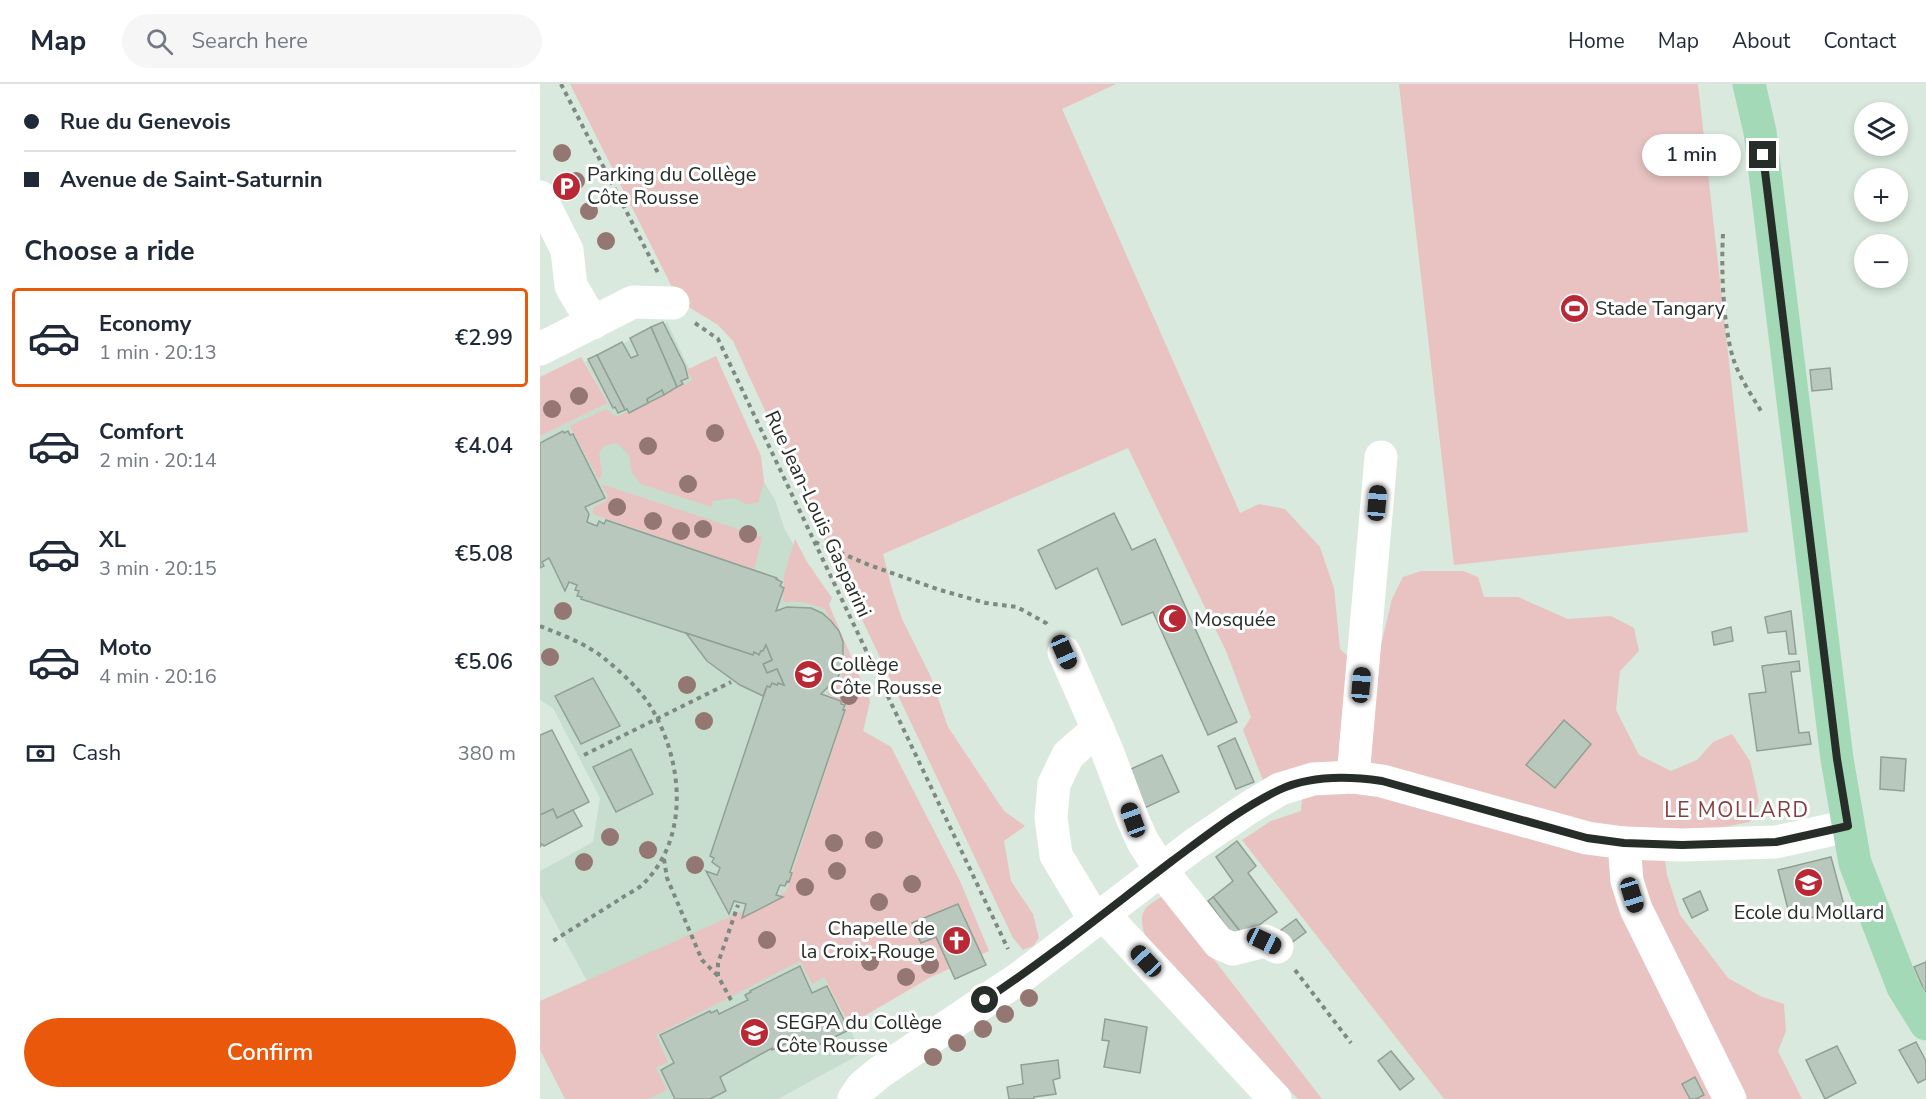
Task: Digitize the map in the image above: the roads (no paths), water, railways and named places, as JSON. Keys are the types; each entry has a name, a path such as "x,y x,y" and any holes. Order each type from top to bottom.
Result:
{"main road":[{"path":"1749,84 1760,132 1835,748 1848,826 1855,863 1903,987 1926,1024"}],"street":[{"path":"540,197 567,250 571,285 593,323"},
{"path":"540,349 633,302 673,303"},
{"path":"1353,777 1381,458"},
{"path":"1064,652 1098,729 1133,820 1161,870 1219,943 1233,949 1264,941 1277,947"},
{"path":"1098,729 1068,755 1054,784 1051,817 1056,855 1099,917 1275,1099"},
{"path":"854,1099 862,1087 880,1072 1021,977 1161,870 1250,807 1280,789 1313,779 1353,777 1382,781 1587,838 1624,843 1682,845 1776,842 1848,826"},
{"path":"1624,843 1627,880 1636,909 1730,1099"}],"place":[{"name":"Parking du Collège Côte Rousse","path":"566,186"},
{"name":"Stade Tangary","path":"1574,308"},
{"name":"Mosquée","path":"1173,619"},
{"name":"Collège Côte Rousse","path":"809,675"},
{"name":"Ecole du Mollard","path":"1809,882"},
{"name":"Chapelle de la Croix-Rouge","path":"956,940"},
{"name":"SEGPA du Collège Côte Rousse","path":"755,1033"}],"district":[{"name":"LE MOLLARD","path":"1737,810"}]}
